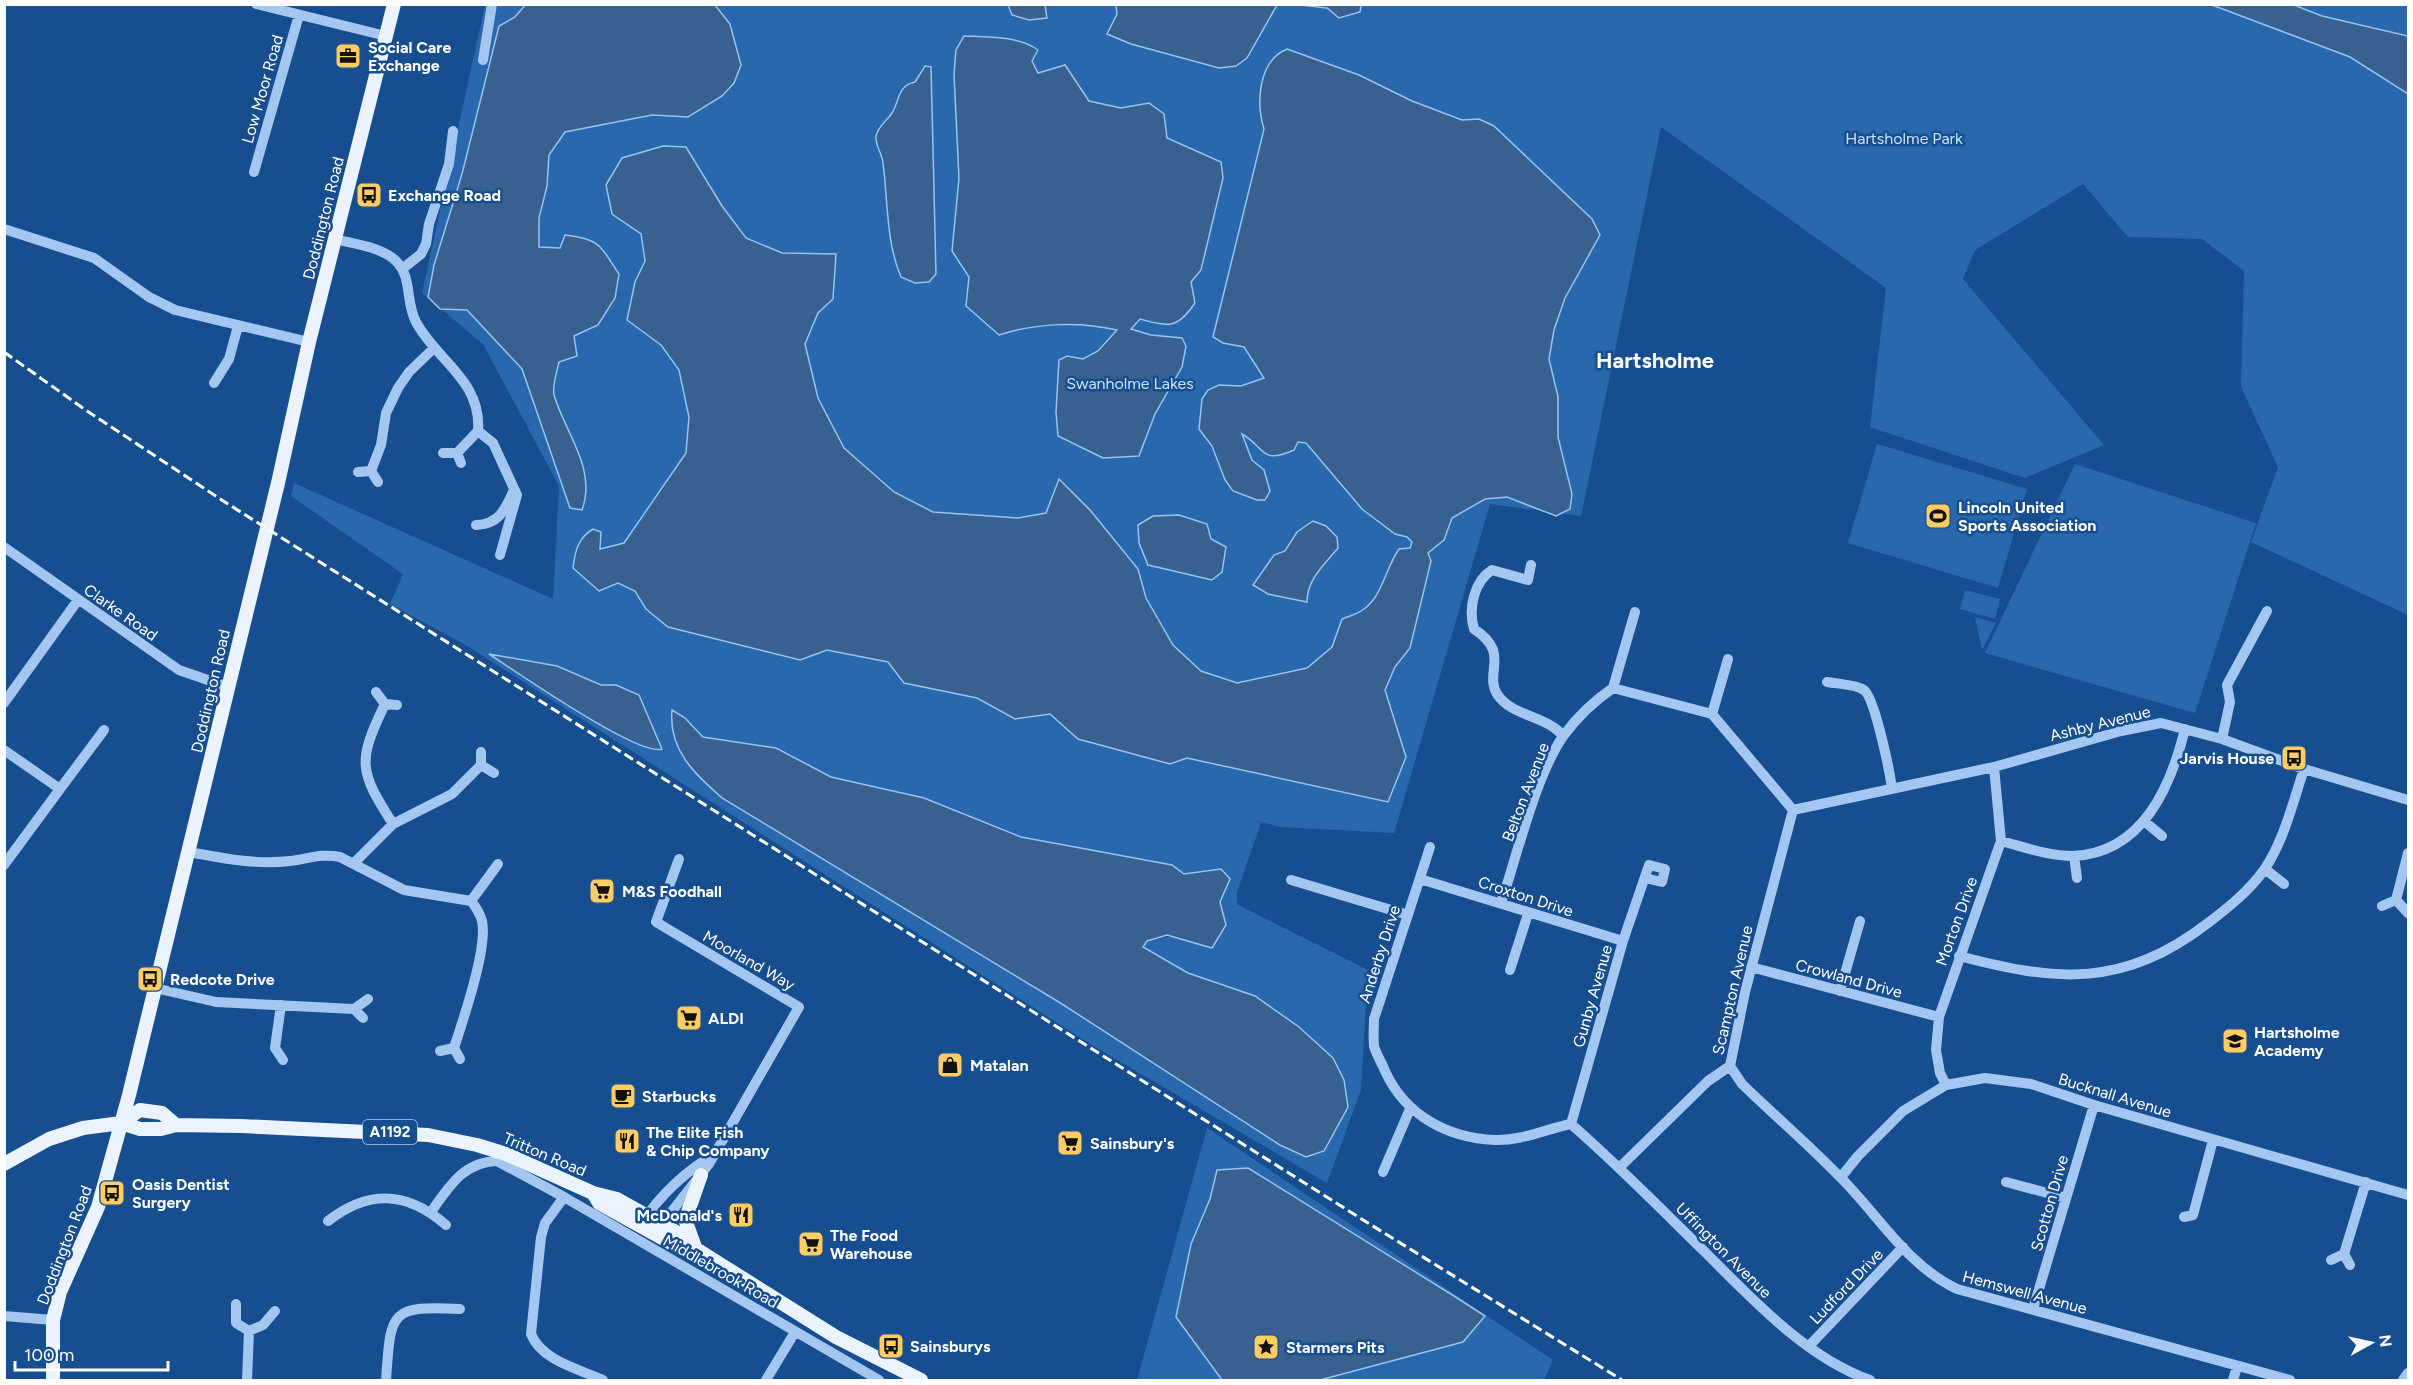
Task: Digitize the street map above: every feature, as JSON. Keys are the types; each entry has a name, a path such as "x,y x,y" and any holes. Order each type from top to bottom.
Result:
{"main road":[{"name":"Doddington Road","path":"53,1380 54,1320 60,1292 98,1207 121,1123 278,483 309,342 394,4"},
{"name":"Tritton Road","path":"4,1164 49,1139 66,1133 83,1128 121,1123 140,1129 161,1129 176,1125 360,1130 450,1138 506,1154 593,1193 617,1199 644,1220 659,1228 680,1234 696,1249"},
{"path":"701,1175 686,1222 696,1249 836,1337 921,1380"}],"street":[{"path":"256,4 386,36"},
{"path":"483,60 492,4"},
{"name":"Low Moor Road","path":"254,172 299,15"},
{"path":"402,268 421,254 426,244 429,224 449,164 453,131"},
{"path":"4,230 94,258 149,297 175,310 309,342"},
{"path":"335,239 382,253 391,257 402,268 407,277 412,313 434,348 471,392 478,407 478,431 459,458 443,453"},
{"path":"214,383 229,359 238,326"},
{"path":"371,471 381,444 386,413 398,388 409,372 434,348"},
{"path":"478,431 492,443 514,490 515,506 500,555"},
{"path":"358,472 371,471"},
{"path":"371,471 378,482"},
{"path":"476,525 497,520 503,514 514,490"},
{"name":"Clarke Road","path":"4,547 179,670 228,687"},
{"path":"1531,565 1528,580 1492,570 1484,575 1472,602 1470,615 1474,628 1484,635 1493,651 1496,670 1493,679 1498,696 1516,710 1556,727 1563,736"},
{"path":"4,703 78,600"},
{"path":"2222,739 2230,702 2227,685 2267,611"},
{"path":"1635,612 1613,688 1712,714 1793,810"},
{"path":"1712,714 1728,659"},
{"path":"1827,682 1862,688 1869,694 1890,772 1892,789"},
{"name":"Belton Avenue","path":"1501,903 1545,773 1563,736 1590,704 1613,688"},
{"path":"376,692 386,704 397,705"},
{"path":"386,704 368,743 365,765 370,787 393,824"},
{"name":"Ashby Avenue","path":"1793,810 1994,767 2121,731 2160,723 2222,739 2304,769 2409,800"},
{"path":"2001,841 2034,851 2074,856 2112,844 2144,821 2155,809 2173,774 2185,729"},
{"path":"4,865 104,730"},
{"path":"4,750 60,789"},
{"path":"353,864 393,824 452,794 481,765 481,752"},
{"path":"481,765 494,773"},
{"name":"Morton Drive","path":"1946,1085 1940,1073 1936,1050 1939,1017 2001,841 1994,767"},
{"path":"1959,956 2038,974 2062,976 2110,973 2172,948 2238,901 2265,869 2290,813 2304,769"},
{"name":"Scampton Avenue","path":"1620,1167 1708,1081 1730,1066 1751,967 1793,810"},
{"path":"2144,821 2162,836"},
{"name":"Anderby Drive","path":"1430,847 1374,1018 1374,1048 1391,1084 1410,1109 1431,1124 1462,1134 1495,1140 1520,1138 1571,1124"},
{"path":"189,852 246,862 291,861 328,854 404,890 471,901 482,919 483,930 473,988 454,1048 460,1059"},
{"path":"2396,900 2409,853"},
{"path":"2074,856 2077,879"},
{"name":"Moorland Way","path":"659,1228 714,1155 799,1007 656,922 679,859"},
{"path":"471,901 498,864"},
{"path":"2265,869 2284,884"},
{"name":"Gunby Avenue","path":"1571,1124 1623,941 1645,878"},
{"name":"Croxton Drive","path":"1420,879 1501,903 1528,914 1623,941"},
{"path":"1291,880 1408,915"},
{"path":"2382,906 2396,900"},
{"path":"2396,900 2409,913"},
{"path":"1510,970 1528,914"},
{"path":"1840,991 1860,921"},
{"name":"Crowland Drive","path":"1751,967 1939,1017"},
{"path":"155,988 216,1002 354,1009 368,999"},
{"path":"268,1058 275,1048 281,1005"},
{"path":"354,1009 363,1018"},
{"path":"275,1048 283,1060"},
{"path":"440,1051 454,1048"},
{"name":"Hemswell Avenue","path":"1730,1066 1742,1084 1841,1177 1918,1265 1940,1281 1957,1289 2290,1380"},
{"name":"Bucknall Avenue","path":"1841,1177 1858,1156 1903,1111 1946,1085 1985,1078 2020,1083 2069,1095 2094,1105 2409,1195"},
{"name":"Scotton Drive","path":"2033,1309 2094,1105"},
{"path":"1383,1172 1410,1109"},
{"name":"Uffington Avenue","path":"1571,1124 1620,1167 1768,1314 1825,1357 1870,1380"},
{"path":"2193,1219 2213,1140"},
{"name":"Moorland Way","path":"644,1220 697,1166 714,1155"},
{"name":"Middlebrook Road","path":"431,1212 458,1176 468,1168 498,1161 879,1380"},
{"path":"2006,1182 2066,1198"},
{"path":"2350,1265 2344,1254 2366,1182"},
{"path":"564,1197 545,1223 531,1334 535,1343 548,1355 603,1380"},
{"path":"328,1221 361,1200 403,1200 431,1212 446,1225"},
{"name":"Ludford Drive","path":"1810,1346 1903,1247"},
{"path":"2331,1260 2344,1254"},
{"path":"236,1304 236,1323 249,1331"},
{"path":"386,1380 389,1334 400,1316 419,1307 460,1310"},
{"path":"249,1331 263,1325 275,1311"},
{"path":"4,1316 54,1320"},
{"path":"247,1380 249,1331"},
{"path":"766,1380 795,1332"},
{"path":"2233,1380 2237,1367"},
{"path":"2403,1380 2409,1373"}],"green space":[{"name":"Swanholme Lakes","path":"485,5 2212,5 2350,57 2408,94 2408,615 2251,542 2278,467 2241,387 2244,271 2202,239 2128,237 2083,184 1975,250 1963,279 2104,445 2025,478 1870,427 1886,288 1661,127 1581,516 1490,504 1394,833 1281,827 1256,821 1261,823 1237,892 1237,904 1368,970 1361,1090 1327,1183 1095,1047 469,647 390,604 403,574 291,496 294,483 553,599 559,486 483,344 422,293","holes":["685,718 703,737 776,748 831,777 924,798 1021,837 1171,865 1184,874 1230,879 1220,902 1226,925 1147,941 1143,947 1188,973 1255,996 1280,1145 1062,1004 722,798"]},
{"path":"2294,5 2408,5 2408,36 2322,16"},
{"name":"Lincoln United Sports Association","path":"1877,444 2027,489 1998,588 1848,543"},
{"path":"2075,464 2256,523 2195,713 1985,653"},
{"path":"1965,590 2000,599 1995,619 1960,609"},
{"path":"1975,617 1996,623 1982,650"},
{"path":"1207,1128 1553,1360 1544,1380 1320,1380 1463,1342 1454,1296 1248,1168 1217,1170 1210,1199 1191,1244 1176,1317 1222,1380 1137,1380"}],"shaded area":[{"path":"526,4 715,5 730,24 741,65 734,83 722,96 688,117 652,115 565,132 549,155 547,186 539,218 539,247 560,248 565,235 586,239 603,250 619,274 615,298 598,325 574,336 577,356 559,362 554,383 554,395 583,465 586,495 582,510 570,508 522,369 467,310 440,309 428,297 434,265 462,174 499,26 515,17"},
{"path":"1116,4 1277,5 1247,58 1236,66 1219,68 1131,44 1107,34 1117,14"},
{"path":"1008,5 1045,5 1047,18 1029,20 1012,15"},
{"path":"1300,5 1361,5 1360,12 1339,18 1327,8"},
{"path":"2212,5 2294,5 2322,16 2408,36 2408,94 2350,57"},
{"path":"964,36 1002,38 1030,45 1038,50 1032,61 1038,73 1065,65 1089,101 1121,108 1149,103 1164,114 1167,138 1221,162 1223,178 1201,270 1191,282 1195,303 1178,322 1159,324 1140,319 1131,329 1151,335 1182,338 1186,346 1182,367 1155,414 1139,456 1103,458 1058,436 1056,412 1059,360 1067,356 1083,359 1098,351 1117,330 1073,324 1028,328 999,335 966,306 969,277 952,251 959,178 954,74 956,50"},
{"path":"1287,49 1359,75 1412,101 1462,120 1479,119 1494,126 1592,219 1600,235 1565,298 1554,330 1549,359 1558,397 1558,437 1572,494 1570,509 1556,516 1507,497 1485,499 1452,518 1444,540 1428,553 1431,561 1410,648 1395,667 1385,690 1406,757 1388,802 1187,758 1170,764 1078,739 1050,714 1015,719 977,698 904,683 888,662 827,650 800,660 668,627 646,609 635,591 618,583 599,591 573,568 578,546 584,536 593,529 601,532 600,549 624,543 686,453 689,417 679,370 661,345 627,320 635,282 645,261 641,234 612,214 606,185 622,158 663,146 686,147 722,206 746,238 782,253 836,254 833,299 818,313 805,344 818,398 844,448 894,492 933,512 1018,518 1046,513 1059,479 1090,510 1138,569 1146,598 1173,645 1201,671 1237,683 1307,668 1332,647 1342,619 1359,612 1370,604 1380,589 1399,549 1410,548 1412,542 1407,537 1395,534 1362,509 1306,443 1298,442 1294,450 1275,456 1264,453 1242,434 1252,460 1264,470 1270,491 1265,500 1257,500 1233,491 1225,480 1212,446 1199,429 1202,399 1208,390 1219,385 1241,386 1264,378 1244,347 1223,343 1213,337 1264,129 1260,107 1262,84 1270,63"},
{"path":"925,66 931,67 936,274 929,282 915,283 901,277 896,264 890,236 883,163 876,136 892,113 902,90 915,82"},
{"path":"1179,515 1207,524 1211,539 1226,547 1222,572 1212,580 1148,565 1139,543 1138,525 1153,516"},
{"path":"1313,521 1326,526 1337,537 1338,548 1313,579 1307,602 1268,594 1253,585 1274,555 1285,551 1297,532"},
{"path":"489,654 557,666 601,685 616,685 639,695 662,749 649,748 604,727"},
{"path":"672,710 685,718 703,737 776,748 831,777 924,798 1021,837 1172,865 1184,874 1221,869 1230,879 1220,902 1226,925 1212,948 1167,935 1147,941 1143,947 1188,973 1255,996 1299,1027 1333,1058 1344,1080 1348,1107 1324,1151 1306,1157 1280,1145 1062,1004 722,798 685,760 674,737"},
{"path":"1248,1168 1485,1316 1463,1342 1320,1380 1222,1380 1176,1317 1191,1244 1210,1199 1217,1170"}],"railway":[{"path":"4,352 87,411 228,504 1368,1223 1622,1380"}],"place":[{"name":"Social Care Exchange","path":"348,56"},
{"name":"Exchange Road","path":"369,195"},
{"name":"Lincoln United Sports Association","path":"1938,516"},
{"name":"Jarvis House","path":"2294,758"},
{"name":"M&S Foodhall","path":"602,891"},
{"name":"Redcote Drive","path":"150,979"},
{"name":"ALDI","path":"689,1018"},
{"name":"Hartsholme Academy","path":"2235,1041"},
{"name":"Matalan","path":"950,1065"},
{"name":"Starbucks","path":"623,1096"},
{"name":"The Elite Fish & Chip Company","path":"627,1141"},
{"name":"Sainsbury's","path":"1070,1143"},
{"name":"Oasis Dentist Surgery","path":"112,1193"},
{"name":"McDonald's","path":"741,1215"},
{"name":"The Food Warehouse","path":"811,1244"},
{"name":"Sainsburys","path":"891,1346"},
{"name":"Starmers Pits","path":"1266,1347"}],"district":[{"name":"Hartsholme","path":"1655,360"}],"park label":[{"name":"Hartsholme Park","path":"1904,138"}]}
